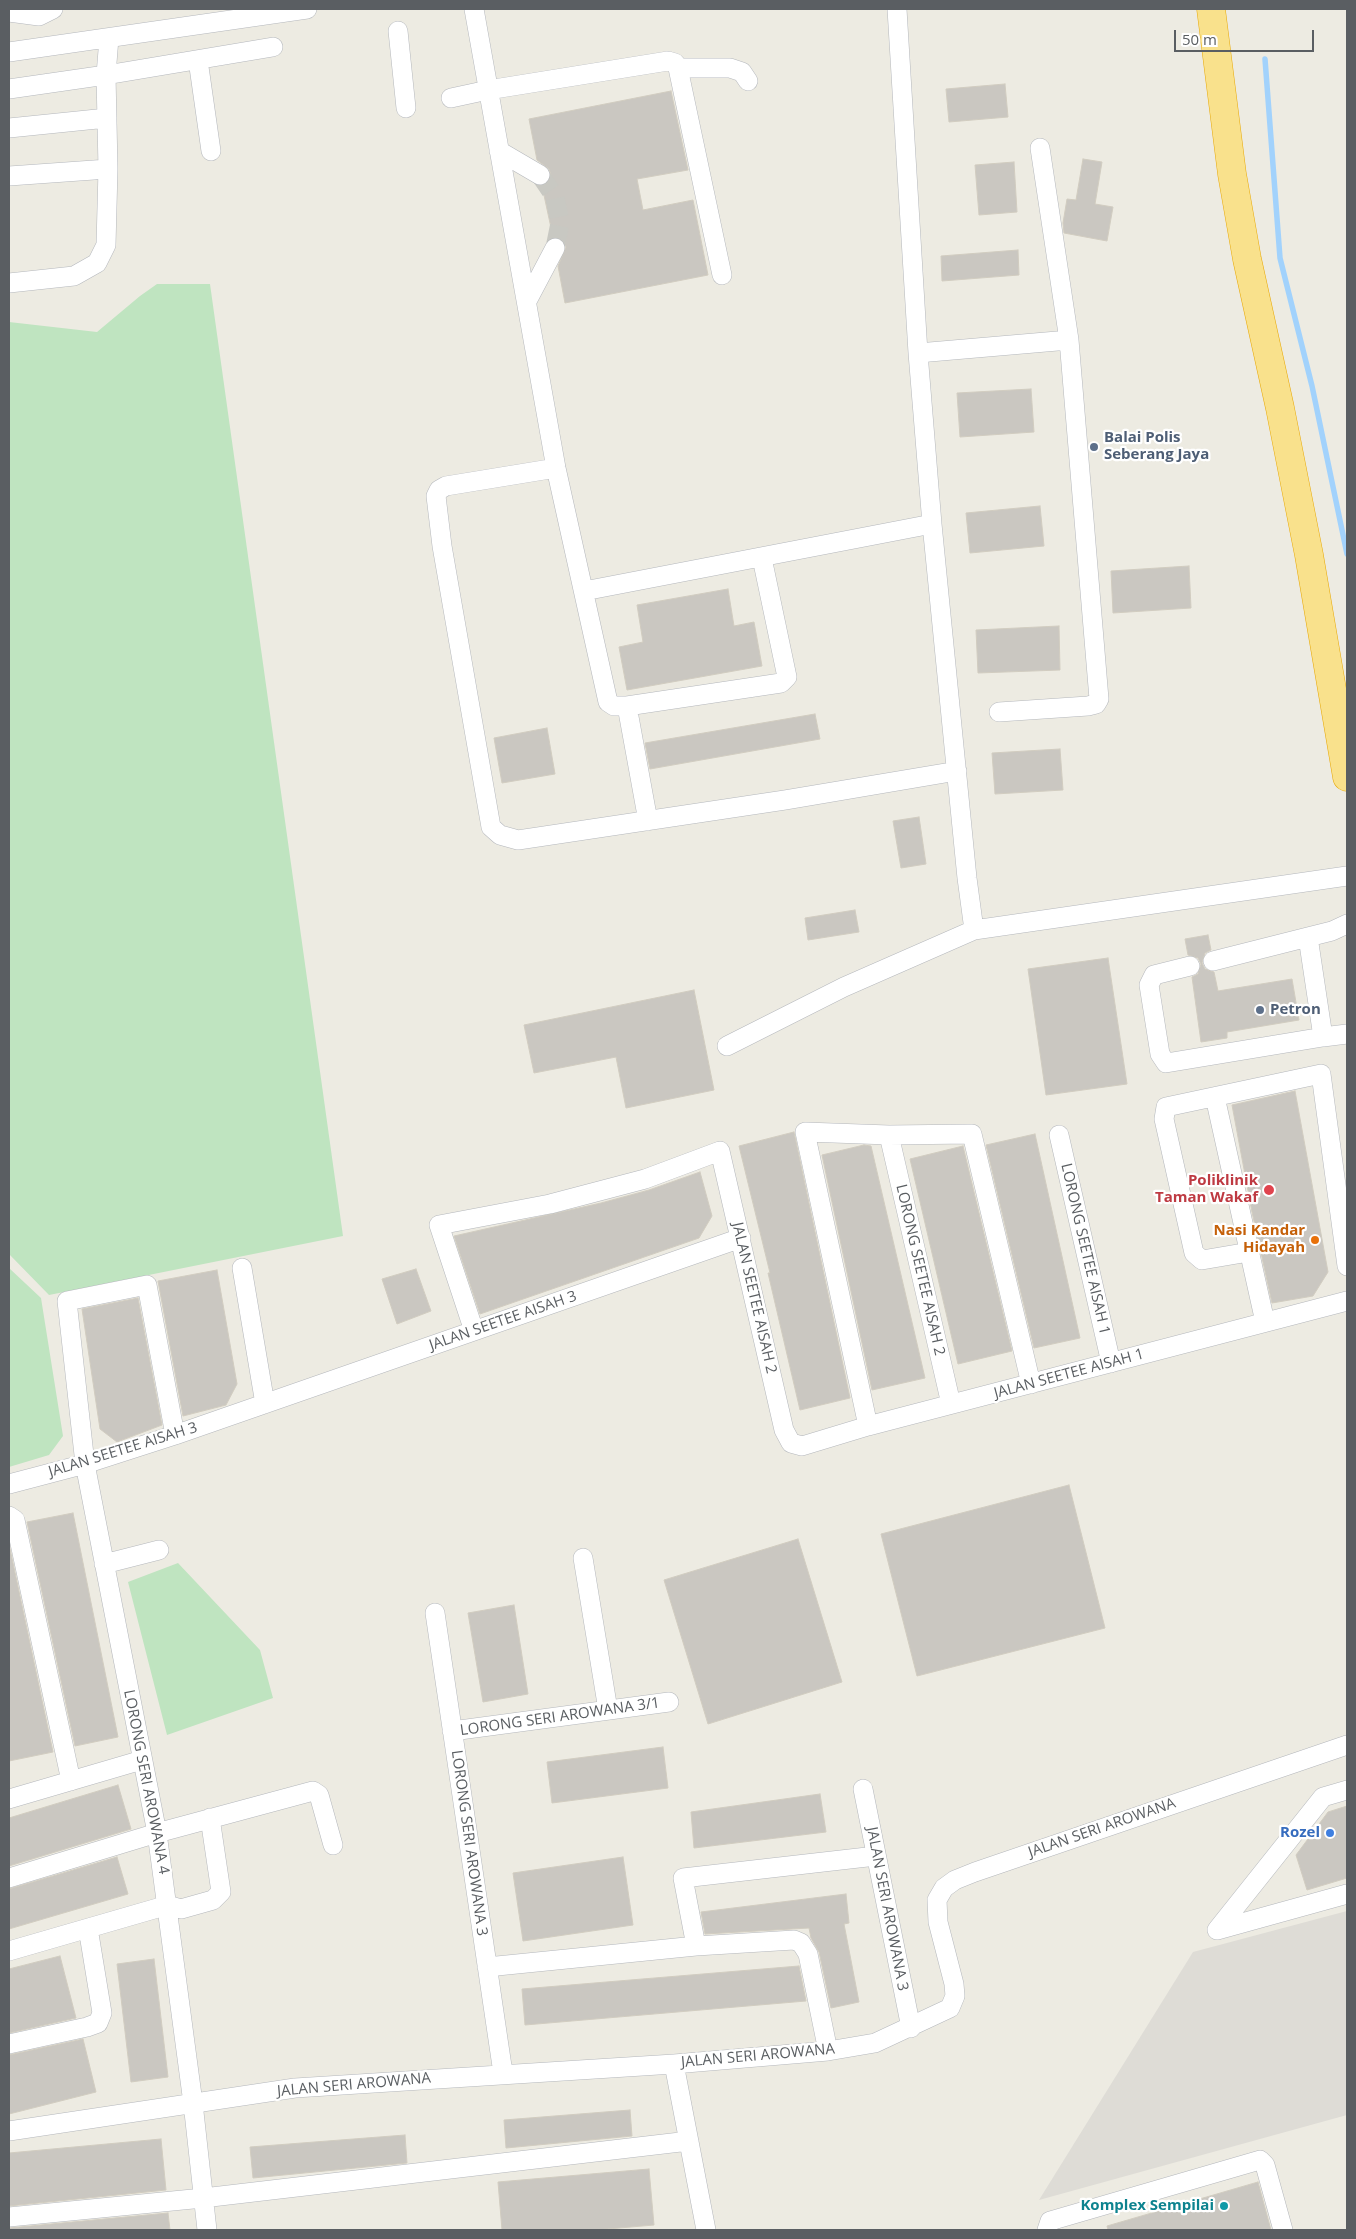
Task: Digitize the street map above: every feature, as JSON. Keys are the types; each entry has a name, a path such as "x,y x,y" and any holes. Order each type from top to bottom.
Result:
{"highway":[{"path":"1210,14 1232,174 1245,250 1280,408 1303,526 1326,648 1347,777"}],"street":[{"path":"9,12 39,16 52,9"},
{"path":"9,52 307,9"},
{"path":"474,9 556,468 608,702 614,706 627,706 781,683 787,677 762,558"},
{"path":"897,9 918,353 932,524 967,878 974,930"},
{"path":"398,30 406,108"},
{"path":"9,283 74,276 97,263 106,245 108,169 106,75 109,38"},
{"path":"9,89 106,75 273,46"},
{"path":"198,60 211,151"},
{"path":"451,98 488,90 668,61 675,64 678,68 722,275"},
{"path":"678,68 730,68 742,72 748,81"},
{"path":"9,128 107,118"},
{"path":"999,712 1088,706 1096,704 1099,699 1069,340 1040,148"},
{"path":"499,151 540,175"},
{"path":"9,176 108,169"},
{"path":"527,301 555,248"},
{"path":"918,353 1069,340"},
{"path":"556,468 446,486 439,490 436,496 437,513 491,827 500,835 518,840 956,771"},
{"path":"584,591 932,524"},
{"path":"627,706 648,821"},
{"path":"727,1046 844,987 974,930 1347,876"},
{"path":"1212,961 1332,931 1347,924"},
{"path":"1308,937 1323,1037"},
{"path":"1190,966 1154,975 1149,985 1160,1054 1166,1063 1347,1034"},
{"path":"1249,1252 1202,1260 1194,1253 1164,1119 1166,1107 1321,1074 1347,1266"},
{"path":"1216,1097 1265,1322"},
{"path":"868,1426 805,1132 889,1135 972,1134 1031,1384"},
{"name":"LORONG SEETEE AISAH 2","path":"889,1135 951,1404"},
{"name":"LORONG SEETEE AISAH 1","path":"1059,1135 1111,1363"},
{"name":"JALAN SEETEE AISAH 2","path":"474,1331 439,1226 560,1202 645,1180 720,1151 784,1430 791,1443"},
{"name":"JALAN SEETEE AISAH 3","path":"9,1484 85,1464 175,1435 741,1238"},
{"path":"242,1268 265,1404"},
{"name":"LORONG SERI AROWANA 4","path":"175,1435 147,1285 67,1301 85,1464 142,1760 158,1833 193,2103 206,2230"},
{"name":"JALAN SEETEE AISAH 1","path":"791,1443 802,1446 868,1426 1347,1301"},
{"path":"9,1516 15,1520 71,1781"},
{"path":"104,1564 159,1550"},
{"path":"583,1558 608,1710"},
{"name":"LORONG SERI AROWANA 3","path":"435,1614 503,2073"},
{"name":"LORONG SERI AROWANA 3/1","path":"452,1731 669,1702"},
{"name":"JALAN SERI AROWANA","path":"9,2131 295,2088 503,2073 674,2064 828,2051 876,2043 950,2008 954,1996 954,1984 938,1922 937,1900 944,1888 955,1880 1347,1745"},
{"path":"9,1799 142,1760"},
{"name":"JALAN SERI AROWANA 3","path":"863,1789 911,2028"},
{"path":"1347,1790 1323,1797 1217,1930 1347,1894"},
{"path":"9,1878 210,1818 313,1791 319,1794 333,1845"},
{"path":"9,1951 168,1905 181,1909 213,1900 221,1892 210,1818"},
{"path":"696,1946 682,1878 876,1856"},
{"path":"9,2044 98,2023 102,2013 88,1928"},
{"path":"487,1967 696,1946 794,1940 801,1943 808,1954 828,2051"},
{"path":"674,2064 706,2230"},
{"path":"9,2217 203,2198 689,2142"},
{"path":"1047,2230 1050,2221 1260,2160 1265,2165 1283,2230"}],"shaded area":[{"path":"1347,1911 1347,2115 1039,2200 1193,1952"}],"green space":[{"path":"157,284 210,284 343,1236 49,1295 9,1254 9,322 97,332"},
{"path":"9,1268 41,1298 63,1436 49,1455 9,1467"},
{"path":"178,1563 260,1650 273,1698 167,1735 128,1582"}],"building":[{"path":"1005,84 1008,117 949,122 946,89"},
{"path":"671,91 688,170 637,179 643,210 693,200 708,275 565,303 558,266 566,247 561,238 553,237 542,186 549,181 551,175 549,169 537,160 529,119"},
{"path":"1083,159 1102,162 1095,204 1113,207 1107,241 1064,233 1063,223 1067,199 1076,200"},
{"path":"1014,162 1017,212 979,215 975,165"},
{"path":"1018,250 1019,275 942,281 941,256"},
{"path":"1031,389 1034,432 960,437 957,393"},
{"path":"1040,506 1044,546 970,553 966,513"},
{"path":"1189,566 1191,608 1113,613 1111,571"},
{"path":"728,589 734,626 754,622 762,666 627,690 619,647 643,642 637,605"},
{"path":"1059,626 1060,670 978,673 976,630"},
{"path":"815,714 820,739 650,769 645,743"},
{"path":"547,728 555,774 502,783 494,738"},
{"path":"1060,749 1063,790 995,794 992,753"},
{"path":"919,817 926,864 901,868 893,821"},
{"path":"855,910 859,932 808,940 805,918"},
{"path":"1208,935 1211,950 1205,953 1202,963 1205,969 1214,972 1218,991 1292,979 1299,1020 1227,1032 1227,1038 1201,1042 1192,977 1198,974 1201,964 1198,958 1188,955 1185,939"},
{"path":"1108,958 1127,1084 1046,1095 1028,969"},
{"path":"694,990 714,1090 626,1108 616,1057 534,1073 524,1025"},
{"path":"1295,1091 1328,1272 1313,1296 1272,1303 1252,1212 1232,1105"},
{"path":"794,1132 850,1398 800,1410 768,1273 770,1273 739,1146"},
{"path":"1035,1134 1080,1338 1034,1348 986,1145"},
{"path":"864,1145 871,1146 925,1378 872,1390 822,1155"},
{"path":"963,1146 1012,1351 958,1364 910,1159"},
{"path":"700,1172 712,1216 699,1238 480,1314 454,1236 601,1203 649,1190"},
{"path":"416,1269 431,1311 397,1324 382,1279"},
{"path":"217,1270 237,1384 226,1405 183,1416 158,1281"},
{"path":"138,1298 162,1425 117,1442 100,1429 82,1309"},
{"path":"1069,1485 1105,1628 917,1676 881,1534"},
{"path":"73,1513 118,1737 75,1746 27,1522"},
{"path":"798,1539 842,1682 708,1724 664,1580"},
{"path":"9,1544 53,1752 9,1761"},
{"path":"514,1605 528,1694 483,1702 468,1613"},
{"path":"663,1747 668,1788 552,1803 547,1762"},
{"path":"118,1785 131,1829 9,1866 9,1818"},
{"path":"820,1794 826,1832 694,1848 691,1812"},
{"name":"Rozel","path":"1347,1806 1347,1878 1307,1890 1296,1855 1328,1812"},
{"path":"117,1857 128,1894 9,1929 9,1889"},
{"path":"623,1857 633,1925 523,1941 513,1873"},
{"path":"846,1894 849,1923 844,1924 859,2002 831,2008 819,1952 811,1938 809,1928 705,1934 701,1912"},
{"path":"60,1956 76,2018 9,2033 9,1969"},
{"path":"154,1959 168,2077 131,2082 117,1964"},
{"path":"799,1966 806,2001 525,2025 522,1989"},
{"path":"83,2039 96,2092 9,2114 9,2055"},
{"path":"630,2110 632,2136 506,2148 504,2120"},
{"path":"405,2135 407,2163 253,2178 250,2147"},
{"path":"161,2139 166,2190 9,2206 9,2153"},
{"path":"649,2169 654,2225 596,2230 502,2230 498,2182"},
{"name":"Komplex Sempilai","path":"1258,2182 1271,2230 1108,2230 1107,2226"},
{"path":"168,2213 170,2230 9,2230 9,2228"}],"waterway":[{"path":"1265,59 1280,258 1312,386 1347,554"}],"tunnel":[{"path":"540,175 555,197 560,223 555,248"}],"place":[{"name":"Balai Polis Seberang Jaya","path":"1094,447"},
{"name":"Petron","path":"1260,1010"},
{"name":"Poliklinik Taman Wakaf","path":"1269,1190"},
{"name":"Nasi Kandar Hidayah","path":"1315,1240"},
{"name":"Rozel","path":"1330,1833"},
{"name":"Komplex Sempilai","path":"1224,2206"}]}
